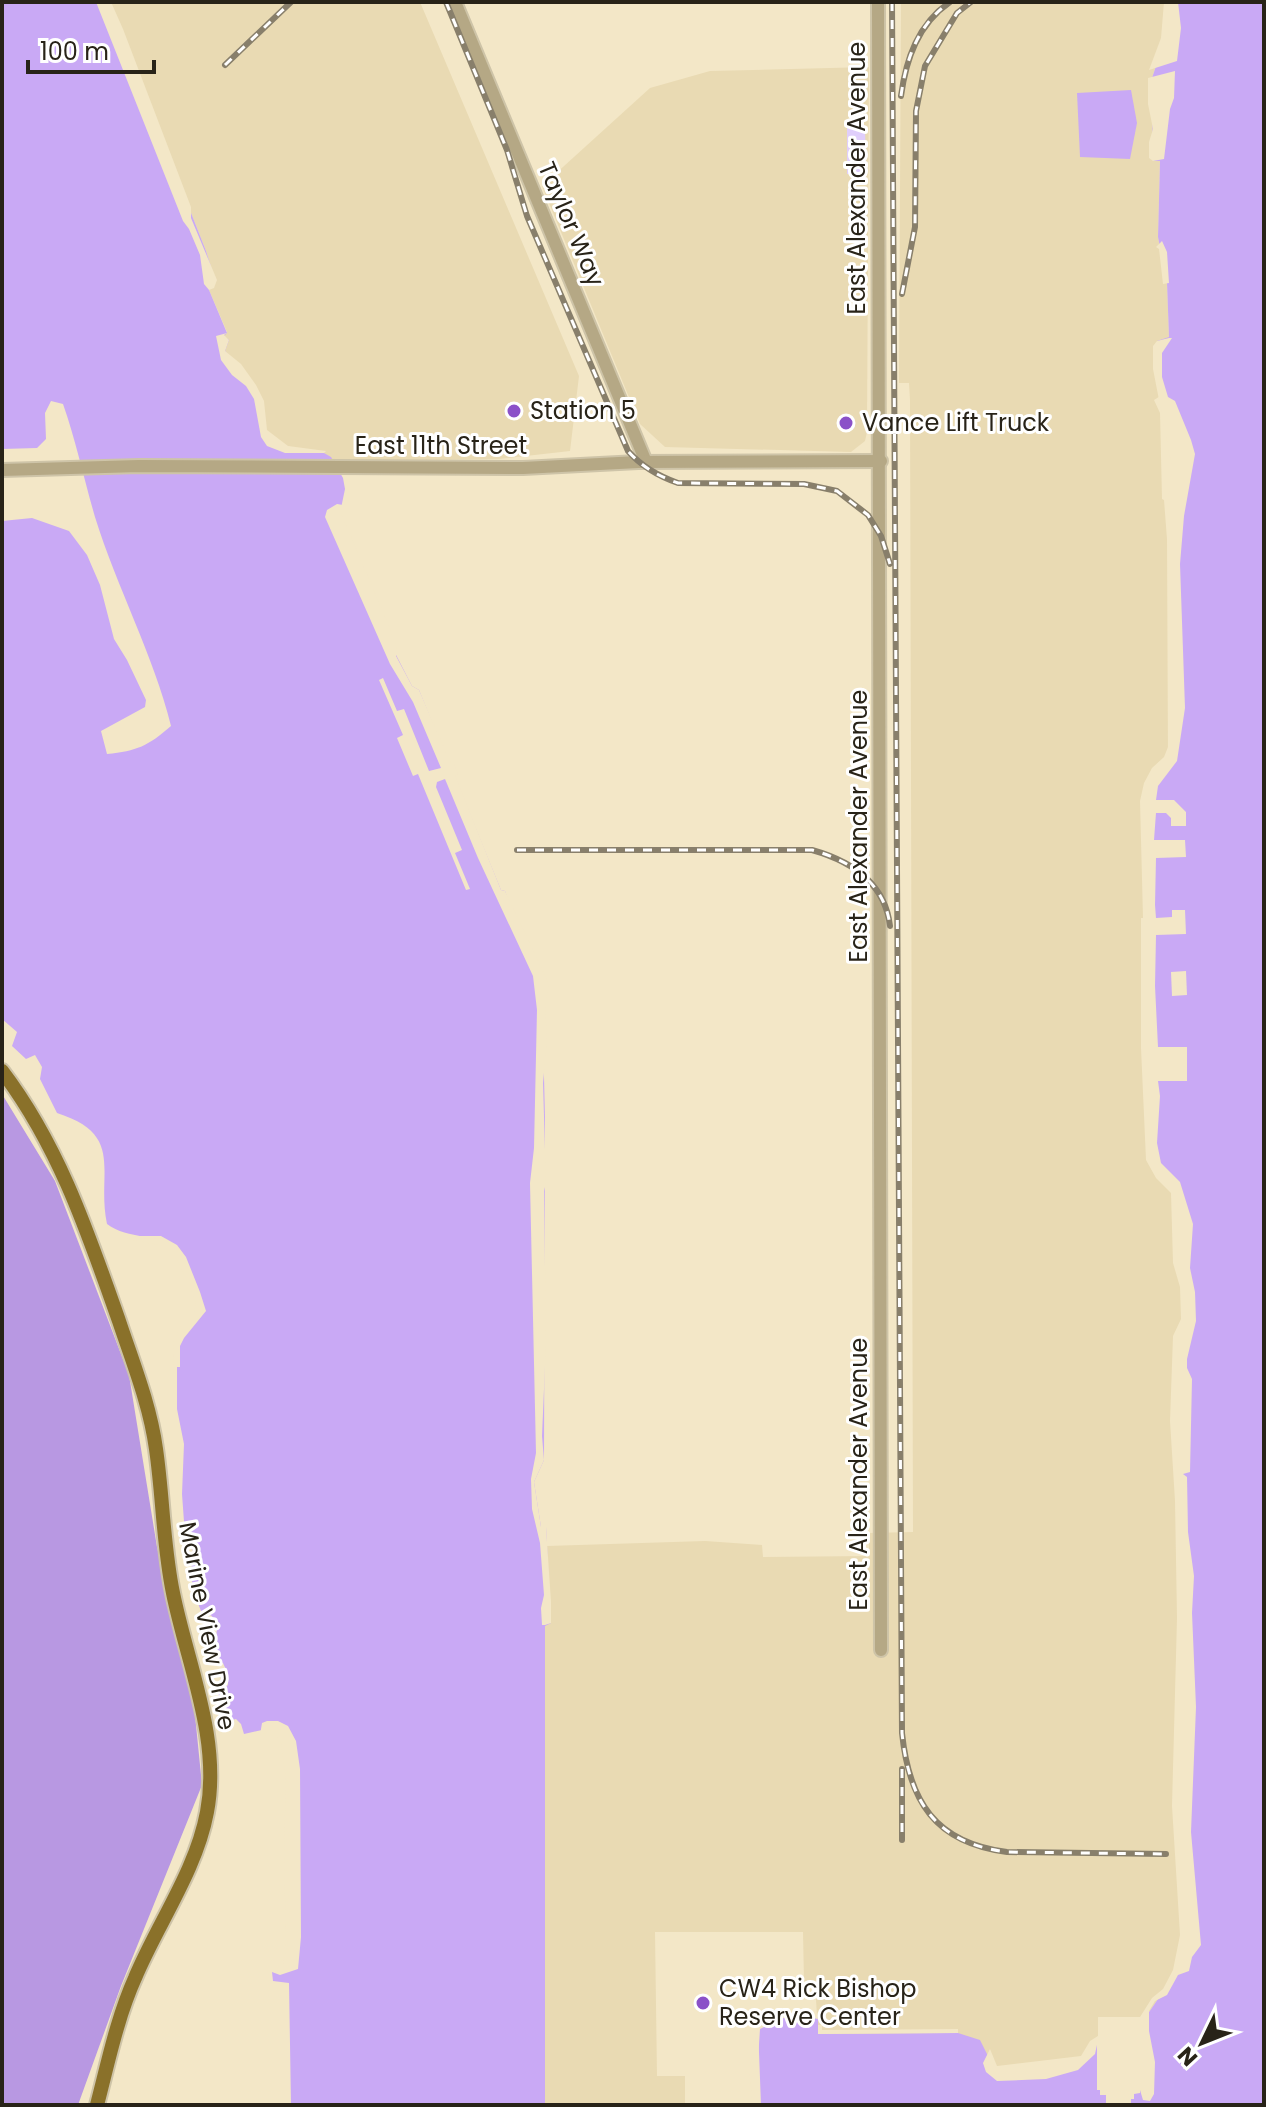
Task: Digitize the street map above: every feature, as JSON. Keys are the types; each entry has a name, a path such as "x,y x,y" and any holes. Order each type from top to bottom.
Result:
{"main road":[{"name":"Marine View Drive","path":"2,1071 38,1122 73,1196 147,1406 156,1449 173,1593 205,1727 210,1767 208,1808 201,1837 134,1979 97,2105"}],"street":[{"name":"Taylor Way","path":"455,2 646,462"},
{"name":"East Alexander Avenue","path":"878,2 881,1650"},
{"name":"East 11th Street","path":"2,470 139,466 523,468 646,462 881,461"}],"shaded area":[{"path":"2,2 108,2 206,251 214,276 209,290 227,333 224,336 229,340 225,351 255,387 264,428 279,444 331,457 343,478 345,489 339,518 394,651 412,686 419,690 501,890 505,891 542,995 545,1118 544,1460 534,1482 541,1527 546,1527 551,1623 545,1626 545,2105 291,2105 289,1983 273,1981 272,1972 280,1972 289,1961 289,1791 282,1740 271,1728 244,1734 241,1724 236,1719 229,1721 223,1711 218,1693 228,1685 228,1674 223,1663 213,1664 204,1648 216,1639 217,1628 212,1616 201,1611 198,1603 191,1575 194,1553 185,1535 182,1494 184,1444 177,1409 177,1344 200,1302 184,1262 169,1245 107,1224 104,1157 100,1144 92,1132 79,1122 57,1113 40,1079 42,1067 35,1055 26,1059 12,1046 17,1032 2,1019 2,521 32,518 69,531 87,555 100,585 114,639 146,700 145,707 101,731 107,754 142,746 171,726 155,673 95,517 63,404 51,401 45,413 46,439 37,448 2,449"},
{"path":"108,2 420,2 579,376 570,451 499,459 333,461 330,457 279,444 264,428 255,387 225,351 224,335 227,332 209,290 214,276 206,251"},
{"path":"901,2 1168,2 1165,39 1152,78 1153,160 1160,160 1158,237 1167,283 1169,338 1162,395 1154,400 1160,413 1162,499 1167,539 1175,1191 1184,1286 1184,1935 1177,1971 1143,2021 1098,2036 1083,2059 1011,2069 818,2034 815,1982 804,1981 803,1932 655,1932 657,2076 685,2076 685,2105 521,2105 547,1546 705,1541 762,1545 763,1557 869,1556 869,1533 913,1532 910,400 909,383 899,383"},
{"path":"1168,2 1264,2 1264,2105 755,2105 760,2029 782,2019 800,2016 818,2019 818,2034 958,2033 980,2040 995,2070 1083,2059 1098,2037 1098,2021 1143,2021 1177,1971 1184,1935 1175,1800 1185,1320 1175,1191 1151,1168 1144,796 1168,759 1176,467 1162,395 1157,341 1169,337 1167,283 1158,237 1160,161 1153,161 1152,78 1165,39"},
{"path":"869,67 865,441 851,452 665,447 640,424 542,186 650,88 710,71"},
{"path":"1131,90 1137,123 1130,159 1080,157 1077,93"},
{"path":"847,125 865,125 866,173 847,174"},
{"path":"2,1094 55,1181 129,1375 157,1547 194,1705 202,1785 121,1986 78,2105 2,2105"}],"pier":[{"path":"96,2 111,2 123,29 191,207 191,218 217,280 214,288 209,290 204,284 200,255 183,221"},
{"path":"1164,2 1178,2 1181,28 1177,61 1149,70 1161,38"},
{"path":"1175,71 1164,159 1153,161 1149,158 1153,129 1148,104 1148,78"},
{"path":"1162,241 1167,252 1169,283 1163,284 1159,249 1156,247"},
{"path":"227,333 224,335 229,340 225,351 241,364 256,385 264,401 267,430 288,446 326,451 324,453 285,453 267,446 261,437 254,399 221,360 216,336"},
{"path":"1172,338 1162,353 1162,377 1168,397 1175,401 1195,454 1184,516 1180,564 1185,708 1177,761 1158,786 1156,800 1174,800 1186,812 1186,826 1171,826 1171,818 1166,813 1156,813 1154,840 1185,840 1186,857 1156,858 1155,905 1156,918 1172,917 1172,910 1185,910 1186,934 1156,935 1155,986 1158,1047 1187,1047 1187,1081 1158,1081 1157,1143 1161,1163 1180,1182 1193,1224 1190,1268 1196,1321 1187,1359 1192,1379 1190,1472 1183,1474 1187,1477 1188,1532 1194,1576 1192,1613 1196,1707 1191,1832 1201,1945 1192,1957 1189,1971 1178,1975 1167,1995 1155,2001 1149,2011 1155,2062 1154,2094 1150,2101 1143,2100 1140,2090 1131,2099 1131,2105 1106,2105 1106,2095 1100,2095 1100,2090 1097,2090 1097,2045 1095,2054 1078,2070 1046,2079 997,2081 986,2072 983,2063 990,2049 997,2066 1081,2056 1090,2041 1098,2036 1098,2017 1140,2017 1152,1998 1163,1989 1173,1970 1180,1935 1172,1806 1177,1618 1170,1421 1173,1336 1181,1319 1180,1287 1173,1263 1171,1193 1156,1178 1146,1160 1141,1048 1143,918 1140,801 1144,783 1168,747 1168,501 1172,467 1153,369 1153,346 1157,341"},
{"path":"337,504 343,505 341,513 390,629 397,649 396,656 412,686 419,690 451,764 454,764 458,774 455,775 501,890 505,891 549,984 545,1006 547,1042 543,1083 546,1183 544,1460 534,1482 541,1527 546,1527 551,1623 545,1625 542,1625 544,1595 531,1479 536,1453 530,1183 534,1148 537,1010 533,976 445,779 437,782 436,787 462,850 455,853 470,889 466,890 418,774 413,776 397,738 403,735 379,680 383,678 397,711 404,709 429,771 441,768 413,702 390,664 325,517 327,510"},
{"path":"1186,971 1187,995 1172,996 1171,972"},
{"path":"161,1236 177,1245 186,1257 200,1292 206,1311 180,1346 180,1367 174,1367 173,1343 181,1325 194,1312 196,1302 175,1255 164,1246 127,1239"},
{"path":"278,1721 288,1726 296,1741 300,1769 301,1937 298,1969 280,1975 272,1972 283,1965 286,1949 286,1780 281,1743 270,1732 260,1735 262,1723"},
{"path":"818,2025 822,2025 822,2030 958,2029 958,2033 818,2034"},
{"path":"758,2026 761,2105 751,2105 749,2070"}],"railway":[{"path":"225,65 291,2"},
{"path":"446,2 507,150 527,216 628,451 651,470 678,483 804,484 837,491 868,515 881,536 890,564"},
{"path":"892,2 902,1733 911,1779 919,1798 930,1815 961,1839 1007,1852 1166,1854"},
{"path":"901,96 915,43 930,21 950,2"},
{"path":"902,294 915,227 916,111 925,66 957,13 971,2"},
{"path":"517,850 812,850 840,860 864,876 881,898 890,926"},
{"path":"902,1769 902,1840"}],"place":[{"name":"Station 5","path":"514,411"},
{"name":"Vance Lift Truck","path":"846,423"},
{"name":"CW4 Rick Bishop Reserve Center","path":"703,2003"}]}
